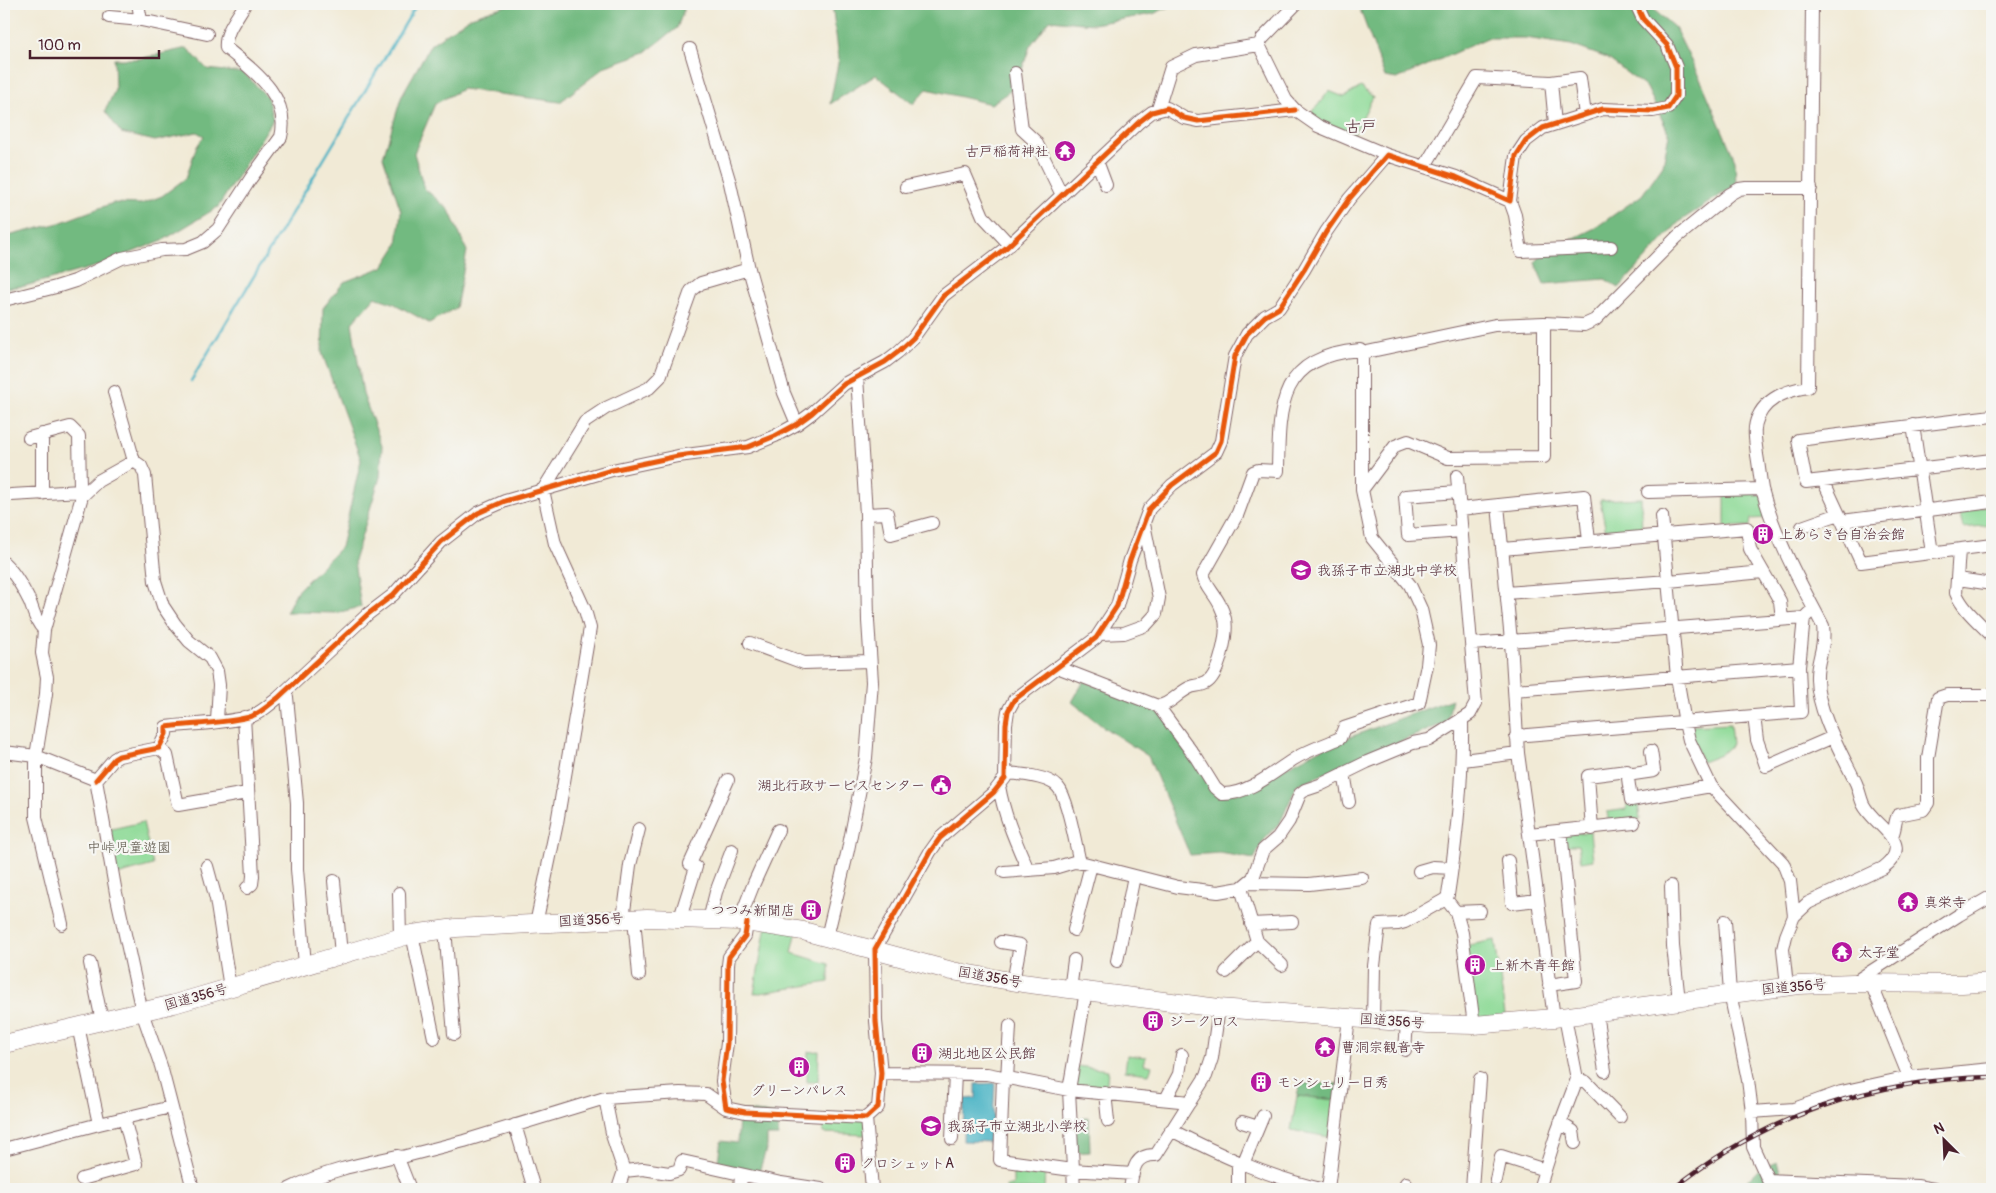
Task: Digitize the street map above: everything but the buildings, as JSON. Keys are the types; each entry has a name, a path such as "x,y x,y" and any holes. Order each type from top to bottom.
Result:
{"highway":[{"name":"国道356号","path":"4,1044 142,1012 406,936 445,929 628,918 680,918 743,922 803,931 952,971 1078,991 1219,1008 1407,1023 1474,1025 1560,1018 1786,986 1853,982 1962,984 1992,982"}],"street":[{"path":"138,4 140,20"},
{"path":"4,300 65,284 122,258 162,250 186,249 204,242 218,229 251,178 281,137 284,121 277,98 255,71 226,48 225,41 227,35 246,4"},
{"path":"1296,4 1262,39 1260,45 1286,100 1295,110 1318,126 1387,155 1456,176 1510,201"},
{"path":"1611,246 1522,251 1515,215 1510,201 1516,156 1526,141 1543,128 1603,109 1653,111 1668,108 1676,96 1676,67 1667,45 1643,19 1636,4"},
{"path":"1786,986 1783,949 1794,916 1808,903 1883,868 1892,861 1896,854 1892,837 1869,814 1863,804 1856,784 1833,737 1816,677 1824,637 1823,626 1809,613 1786,556 1762,488 1755,436 1755,424 1758,416 1776,396 1808,387 1812,188 1812,4"},
{"path":"109,17 140,20 207,34"},
{"path":"1158,109 1171,67 1196,55 1260,45"},
{"path":"690,49 730,183 748,269 784,393 796,424"},
{"path":"1015,73 1022,129 1036,142 1062,195"},
{"path":"1425,166 1477,78 1552,82 1580,78 1585,115"},
{"path":"1552,82 1555,124"},
{"path":"159,748 166,734 166,727 252,716 262,710 368,614 393,595 441,542 478,513 490,507 542,490 642,463 678,456 742,448 768,439 796,424 812,413 844,384 885,362 898,352 913,338 943,296 1010,244 1139,122 1158,109 1167,108 1184,118 1198,120 1295,110"},
{"path":"289,1189 311,1178 356,1165 397,1156 402,1157 605,1098 680,1093 706,1094 726,1108 745,1112 866,1118 878,1107 881,1073 876,1021 875,949 935,845 952,826 994,792 1005,778 1006,724 1008,710 1014,700 1099,634 1117,606 1130,560 1149,509 1172,485 1216,452 1221,441 1235,356 1247,334 1265,316 1279,308 1344,206 1387,155"},
{"path":"1097,162 1106,185"},
{"path":"906,187 966,174 983,216 1010,244"},
{"path":"1057,667 1158,706 1167,705 1179,693 1190,687 1206,683 1213,675 1220,659 1226,629 1225,619 1220,604 1204,583 1203,575 1238,513 1253,472 1258,470 1278,471 1279,435 1286,392 1304,368 1313,362 1339,352 1360,350 1362,353 1495,325 1544,323 1584,325 1595,320 1677,237 1730,194 1739,189 1746,188 1812,188"},
{"path":"536,924 559,814 590,628 585,610 555,544 542,490 585,422 606,408 649,388 660,377 691,291 701,283 748,269"},
{"path":"1362,490 1395,446 1408,441 1448,458 1544,457 1544,323"},
{"path":"1158,706 1197,759 1215,788 1222,794 1228,794 1265,780 1296,758 1340,738 1344,728 1419,704 1429,645 1421,609 1410,585 1372,538 1362,490 1362,353"},
{"path":"827,937 848,850 866,758 872,682 866,514 857,377"},
{"path":"114,392 134,461 141,466 146,475 156,581 163,606 188,641 210,658 217,671 219,685 217,721"},
{"path":"1992,416 1798,440 1806,482 1992,460"},
{"path":"1913,425 1932,552"},
{"path":"29,438 70,427 79,436 82,493 44,630 42,652 47,677 46,694 36,756 36,817 62,924"},
{"path":"42,434 42,494"},
{"path":"11,495 82,493 98,481 134,461"},
{"path":"1245,885 1253,878 1263,850 1278,837 1289,821 1300,794 1305,790 1413,743 1429,740 1470,714 1476,703 1457,476"},
{"path":"1824,480 1861,562 1992,545"},
{"path":"1648,492 1762,488"},
{"path":"1458,492 1405,496 1408,535 1462,531"},
{"path":"1460,509 1584,496 1589,541"},
{"path":"1802,527 1840,517 1992,502"},
{"path":"1498,505 1511,641 1516,736 1538,900 1550,986 1577,1079 1560,1123 1539,1189"},
{"path":"866,514 887,513 891,534 932,523"},
{"path":"1662,516 1677,677 1685,723 1692,746 1711,786 1783,863 1790,881 1794,916"},
{"path":"1099,634 1124,633 1146,624 1156,614 1159,598 1144,522"},
{"path":"1502,548 1747,528 1750,549 1780,601 1782,619"},
{"path":"1959,550 1956,593 1961,604 1992,636"},
{"path":"4,562 12,571 30,602 39,625 44,630"},
{"path":"1506,593 1763,572"},
{"path":"1958,579 1992,584"},
{"path":"1472,644 1674,629 1782,619 1809,613"},
{"path":"1516,736 1801,712 1799,667 1809,613"},
{"path":"750,643 804,663 870,661"},
{"path":"1514,690 1799,667"},
{"path":"284,692 288,697 297,803 297,868 305,965"},
{"path":"1892,837 1895,819 1898,815 1923,810 1928,803 1928,758 1938,698 1947,695 1992,695"},
{"path":"1754,716 1757,740 1766,766 1833,737"},
{"path":"244,717 253,876 252,884 247,888"},
{"path":"1372,1020 1374,966 1379,925 1405,922 1446,899 1448,895 1457,836 1463,760 1462,720"},
{"path":"159,748 167,755 178,805 247,793"},
{"path":"96,780 119,756 159,748"},
{"path":"1627,775 1654,771 1652,751"},
{"path":"4,752 36,756 96,780"},
{"path":"1463,760 1518,753"},
{"path":"1592,829 1588,776 1627,771 1630,800 1711,786"},
{"path":"1006,773 1029,775 1048,782 1058,788 1065,800 1086,864 1074,930"},
{"path":"1344,773 1350,802"},
{"path":"96,780 116,892 142,1012 156,1050 192,1189"},
{"path":"680,918 696,867 690,864 728,780"},
{"path":"999,786 1002,806 1028,870"},
{"path":"1529,834 1634,824"},
{"path":"639,829 630,865 628,918 639,975"},
{"path":"726,1108 722,1081 726,1043 728,965 730,957 745,936 743,922 754,883 778,830"},
{"path":"1550,986 1576,981 1561,831"},
{"path":"709,920 716,892 732,850"},
{"path":"1508,861 1512,903 1538,900"},
{"path":"1004,872 1086,864 1178,887 1218,892 1245,885 1309,884 1362,878"},
{"path":"207,866 216,899 230,988"},
{"path":"1419,871 1433,867 1452,868"},
{"path":"1117,962 1115,946 1134,876"},
{"path":"334,882 341,954"},
{"path":"1245,885 1251,924 1257,941 1282,965"},
{"path":"1671,886 1673,946 1679,1001"},
{"path":"399,893 406,936 434,1038"},
{"path":"1853,982 1992,896"},
{"path":"1446,899 1456,912 1462,933 1474,1025"},
{"path":"1456,912 1480,911"},
{"path":"1725,920 1730,993 1748,1080 1752,1112 1753,1147 1768,1180 1917,1186 1934,1189"},
{"path":"1251,924 1292,922"},
{"path":"445,929 454,1034"},
{"path":"1226,972 1257,941"},
{"path":"1001,942 1020,945 1013,982"},
{"path":"1074,960 1078,991 1070,1090 1074,1189"},
{"path":"90,963 102,1020"},
{"path":"1871,983 1909,1077"},
{"path":"1130,1189 1133,1174 1140,1159 1145,1155 1156,1155 1170,1130 1206,1076 1212,1058 1219,1008"},
{"path":"1596,1013 1605,1071"},
{"path":"1328,1189 1349,1018"},
{"path":"1405,1050 1407,1023"},
{"path":"78,1026 99,1124"},
{"path":"1010,1026 1000,1160 1072,1170 1133,1174"},
{"path":"1166,1099 1179,1074 1182,1055"},
{"path":"1752,1112 1794,1109 1841,1092 1909,1077 1992,1068"},
{"path":"881,1073 987,1074 1070,1090 1190,1102"},
{"path":"952,1139 954,1074"},
{"path":"1472,1189 1480,1079"},
{"path":"1577,1079 1586,1082 1620,1117"},
{"path":"1105,1093 1108,1121"},
{"path":"605,1098 613,1138 624,1171 618,1189"},
{"path":"4,1149 172,1107"},
{"path":"82,1179 136,1164 124,1118"},
{"path":"866,1118 872,1189"},
{"path":"1238,1189 1240,1163 1260,1122 1242,1122"},
{"path":"1560,1123 1573,1131 1574,1143"},
{"path":"515,1125 534,1189"},
{"path":"1170,1130 1240,1163 1286,1181 1322,1189"},
{"path":"397,1156 410,1189"},
{"path":"1496,1180 1501,1156 1546,1170"},
{"path":"624,1171 643,1169 669,1173 679,1170 682,1160 717,1167 741,1175 821,1189"},
{"path":"740,1189 741,1175"}],"green space":[{"path":"511,4 686,4 677,28 646,52 606,66 560,102 462,89 435,104 414,153 424,188 449,210 467,251 456,308 429,323 393,303 375,297 352,323 363,394 382,446 380,477 354,561 361,607 336,613 286,612 297,591 341,547 361,460 322,353 323,308 344,282 383,267 397,245 401,211 383,157 402,95 431,44 471,17"},
{"path":"832,4 922,4 929,9 961,6 963,4 1175,4 1153,14 1093,24 1050,20 1030,46 1016,87 991,104 927,89 913,104 876,75 830,104 839,58"},
{"path":"1358,4 1647,4 1675,28 1703,85 1735,160 1736,185 1680,221 1619,288 1605,279 1544,284 1535,263 1543,253 1595,228 1642,195 1663,165 1669,134 1647,88 1607,58 1571,45 1526,38 1487,38 1397,79 1385,77"},
{"path":"187,48 207,69 244,73 267,97 273,120 218,207 165,239 101,265 25,286 4,288 4,237 59,223 113,203 141,204 162,196 186,178 196,148 204,136 197,132 155,141 121,133 105,111 115,90 114,59 139,59"},
{"path":"1361,87 1373,97 1351,140 1307,119 1329,91 1344,97"},
{"path":"1761,491 1767,518 1751,519 1750,526 1725,527 1725,493"},
{"path":"1641,498 1642,535 1607,538 1600,500"},
{"path":"1992,505 1992,525 1963,528 1959,510"},
{"path":"1084,681 1163,714 1220,791 1237,793 1326,746 1452,699 1447,722 1297,785 1280,823 1264,840 1254,859 1220,853 1190,855 1148,756 1102,726 1072,702"},
{"path":"1730,724 1732,744 1720,755 1702,762 1688,726"},
{"path":"1627,803 1638,803 1640,819 1609,824 1607,812 1627,809"},
{"name":"中峠児童遊園","path":"143,822 153,865 117,875 107,830"},
{"path":"1590,832 1593,860 1581,862 1578,845 1565,845 1564,834"},
{"path":"766,925 797,930 792,953 829,964 829,982 754,994"},
{"path":"1495,940 1506,1022 1474,1025 1464,946"},
{"path":"819,1051 818,1082 807,1082 808,1052"},
{"path":"1127,1055 1146,1057 1144,1064 1152,1066 1149,1074 1125,1071"},
{"path":"1077,1066 1108,1070 1106,1093 1070,1090"},
{"path":"1300,1083 1340,1084 1339,1100 1297,1096"},
{"path":"1297,1096 1339,1100 1334,1138 1291,1130"},
{"path":"740,1111 779,1114 778,1136 767,1136 767,1147 757,1178 717,1167 721,1141 737,1143"},
{"path":"822,1116 866,1118 867,1135 823,1133"},
{"path":"1089,1118 1090,1152 1071,1153 1070,1119"},
{"path":"1777,1162 1782,1178 1790,1189 1741,1189 1759,1169"},
{"path":"1013,1170 1045,1172 1044,1189 1006,1189 1006,1186 1013,1186"}],"water":[{"path":"995,1083 992,1142 963,1141 964,1099 976,1098 976,1084"}],"waterway":[{"path":"191,381 417,4"}],"railway":[{"path":"1673,1189 1708,1163 1745,1141 1823,1106 1864,1094 1906,1085 1948,1079 1992,1077"}],"cycle path":[{"path":"747,923 745,936 729,957 728,965 727,1043 722,1081 726,1108 745,1112 866,1118 878,1107 881,1073 876,1021 875,949 930,852 940,838 994,792 1005,778 1006,724 1008,711 1014,700 1096,638 1117,606 1130,560 1149,509 1172,485 1216,452 1221,441 1235,356 1247,334 1265,316 1279,308 1326,232 1349,199 1387,155 1456,177 1510,201 1516,156 1526,141 1543,128 1603,109 1653,111 1668,108 1676,96 1676,67 1667,45 1643,19 1636,4"},
{"path":"96,780 114,759 119,756 159,748 166,734 166,727 233,720 252,716 263,710 368,614 393,595 441,542 478,513 505,501 612,470 678,456 748,447 775,436 797,424 844,384 885,362 898,352 913,338 943,296 1007,247 1139,122 1152,112 1167,108 1184,118 1198,121 1295,110"}],"place":[{"name":"古戸稲荷神社","path":"1065,151"},
{"name":"上あらき台自治会館","path":"1763,534"},
{"name":"我孫子市立湖北中学校","path":"1301,570"},
{"name":"湖北行政サービスセンター","path":"941,785"},
{"name":"真栄寺","path":"1908,902"},
{"name":"つつみ新聞店","path":"811,910"},
{"name":"太子堂","path":"1842,952"},
{"name":"上新木青年館","path":"1475,965"},
{"name":"ジークロス","path":"1153,1021"},
{"name":"曹洞宗観音寺","path":"1325,1047"},
{"name":"湖北地区公民館","path":"922,1053"},
{"name":"グリーンパレス","path":"799,1067"},
{"name":"モンシェリー日秀","path":"1261,1082"},
{"name":"我孫子市立湖北小学校","path":"931,1126"},
{"name":"クロシェットA","path":"845,1163"}],"district":[{"name":"古戸","path":"1361,127"}]}
